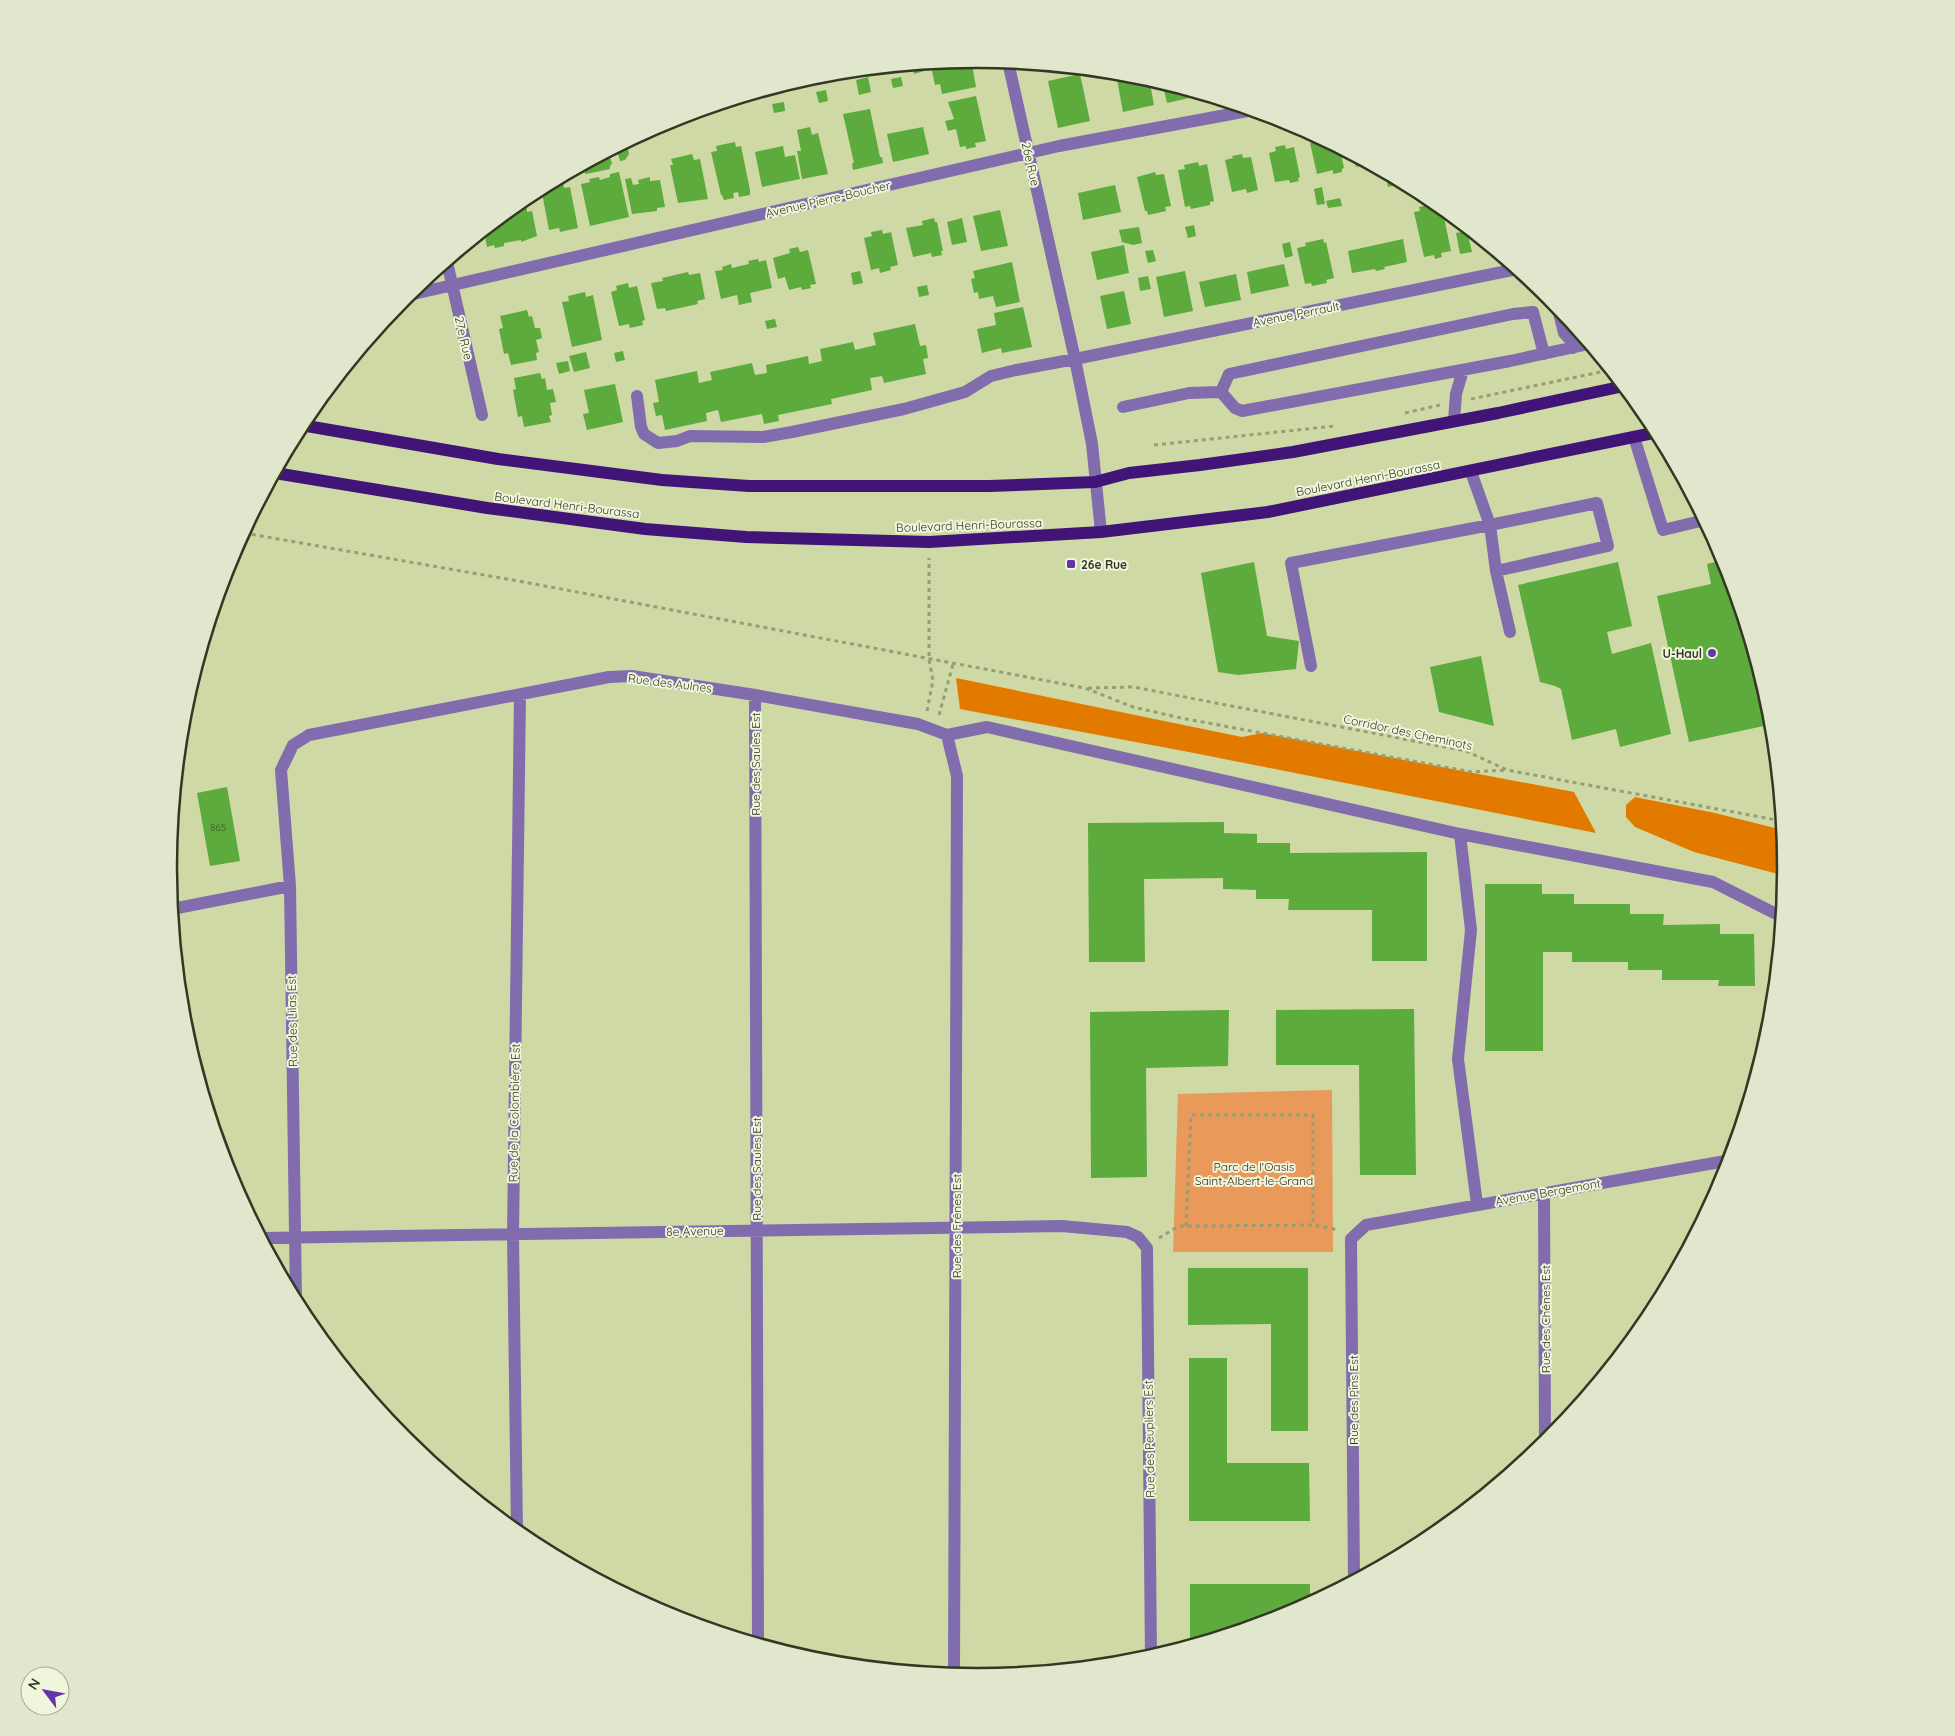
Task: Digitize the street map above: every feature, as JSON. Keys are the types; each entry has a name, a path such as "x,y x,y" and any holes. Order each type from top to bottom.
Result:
{"main road":[{"path":"310,426 507,460 662,480 749,486 915,487 1095,482 1129,472 1200,465 1293,452 1618,387"},
{"name":"Boulevard Henri-Bourassa","path":"281,474 497,510 645,529 746,537 929,542 1101,532 1268,512 1471,472 1650,434"}],"street":[{"name":"26e Rue","path":"1010,69 1075,359 1092,444 1101,532"},
{"name":"Avenue Pierre-Boucher","path":"421,293 1029,154 1241,112"},
{"name":"27e Rue","path":"448,268 482,415"},
{"name":"Avenue Perrault","path":"637,396 641,427 644,434 658,443 677,441 690,436 763,437 904,409 965,392 991,376 1016,370 1510,270"},
{"path":"1221,392 1229,374 1512,314 1534,312 1544,354"},
{"path":"1561,320 1564,333 1572,345"},
{"path":"1572,345 1576,337"},
{"path":"1221,392 1234,408 1242,411 1463,370 1544,354 1572,345 1583,344"},
{"path":"1454,421 1455,402 1463,370"},
{"path":"1123,407 1189,393 1221,392"},
{"path":"1634,437 1662,530 1698,522"},
{"path":"1471,472 1490,525 1496,571 1510,632"},
{"path":"1311,666 1292,563 1597,503 1608,546 1496,571"},
{"name":"Rue des Aulnes","path":"293,745 308,735 609,678 632,676 755,695 929,728 947,735"},
{"name":"Rue de la Colombière Est","path":"517,1522 513,1234 520,695"},
{"name":"Rue des Saules Est","path":"755,695 758,1637"},
{"path":"947,735 987,727 1460,834 1713,882 1776,913"},
{"name":"Rue des Frênes Est","path":"947,735 958,776 954,1668"},
{"name":"Rue des Lilas Est","path":"293,745 281,770 290,886 296,1287"},
{"path":"1460,834 1471,930 1458,1059 1477,1204"},
{"path":"179,909 290,886"},
{"name":"Avenue Bergemont","path":"1351,1239 1366,1225 1722,1162"},
{"name":"Rue des Chênes Est","path":"1544,1193 1545,1433"},
{"name":"8e Avenue","path":"268,1238 1062,1226 1127,1232 1138,1237 1147,1248"},
{"name":"Rue des Pins Est","path":"1351,1239 1354,1574"},
{"name":"Rue des Peupliers Est","path":"1147,1248 1151,1649"}],"path":[{"path":"1403,413 1605,371"},
{"path":"1154,445 1337,426"},
{"path":"251,534 524,582 1085,688"},
{"path":"929,542 930,660 933,680 929,728"},
{"path":"929,728 953,664"},
{"name":"Corridor des Cheminots","path":"1085,688 1133,687 1153,690 1466,751 1507,770"},
{"name":"Corridor des Cheminots","path":"1085,688 1133,707 1181,718 1472,772 1507,770"},
{"path":"1507,770 1776,820"},
{"path":"1186,1226 1191,1114 1312,1115 1313,1225"},
{"path":"1147,1248 1166,1233 1179,1226 1313,1225 1340,1230 1351,1239"}],"green space":[{"name":"Parc de l'Oasis Saint-Albert-le-Grand","path":"1332,1090 1333,1252 1173,1252 1178,1094"}],"shaded area":[{"path":"956,678 1242,737 1262,733 1574,792 1596,833 1194,753 960,709"},
{"path":"1635,797 1715,813 1776,828 1778,874 1694,852 1635,827 1626,817 1626,805"}],"building":[{"path":"973,68 976,87 942,94 940,84 935,85 932,71"},
{"path":"924,69 924,71 914,74 913,70"},
{"path":"1080,74 1090,121 1058,128 1048,81"},
{"path":"868,77 871,92 859,95 856,80"},
{"path":"901,77 903,86 893,88 891,79"},
{"path":"1117,80 1151,87 1154,105 1123,112"},
{"path":"826,90 828,101 819,103 816,92"},
{"path":"1164,90 1192,97 1167,103"},
{"path":"976,96 986,141 975,143 976,147 966,149 966,146 960,147 956,129 948,131 945,121 954,119 948,102"},
{"path":"784,102 785,111 774,113 772,104"},
{"path":"870,109 880,157 882,157 883,163 853,170 852,163 854,163 843,114"},
{"path":"810,127 812,135 818,133 828,174 802,179 797,151 801,151 797,130"},
{"path":"923,127 929,154 893,162 887,134"},
{"path":"735,142 736,147 741,146 750,195 739,197 738,192 733,193 734,198 724,200 721,195 711,152 717,151 716,146"},
{"path":"1314,142 1341,155 1344,168 1342,172 1333,174 1333,170 1317,174 1310,143"},
{"path":"1285,145 1286,149 1294,147 1300,177 1298,178 1299,181 1290,183 1289,180 1275,182 1269,153 1276,151 1275,147"},
{"path":"783,146 785,157 795,155 800,179 762,187 755,152"},
{"path":"628,148 629,154 625,160 620,161 618,153"},
{"path":"692,154 694,160 700,159 708,199 678,203 670,165 673,165 671,159"},
{"path":"1242,154 1243,158 1251,157 1258,190 1247,193 1246,189 1232,192 1225,160"},
{"path":"608,158 611,159 610,169 586,174 582,173"},
{"path":"1198,162 1199,166 1207,164 1214,201 1210,202 1210,205 1191,209 1190,206 1185,207 1178,170 1185,169 1184,165"},
{"path":"619,172 629,217 590,226 581,184 590,182 589,179 599,177 600,180 610,177 610,174"},
{"path":"1155,172 1156,175 1164,174 1171,206 1165,207 1166,211 1148,215 1147,211 1145,211 1137,177"},
{"path":"650,177 650,181 660,180 665,207 657,208 657,211 632,214 625,179 631,178 633,185 639,184 638,180"},
{"path":"1387,180 1395,186 1388,187"},
{"path":"563,184 564,188 570,187 578,228 560,232 559,228 549,230 543,196"},
{"path":"1115,185 1121,212 1083,220 1078,193"},
{"path":"1322,187 1325,204 1317,205 1314,189"},
{"path":"1340,198 1342,206 1328,208 1326,201"},
{"path":"1423,203 1444,218 1451,251 1441,253 1442,257 1435,259 1434,255 1424,257 1414,212 1420,211 1419,207 1424,206"},
{"path":"527,208 527,212 532,211 537,236 521,242 521,240 504,243 504,246 495,248 494,245 487,247 485,237"},
{"path":"1000,210 1008,246 981,251 973,216"},
{"path":"934,218 935,222 937,222 943,251 941,251 942,255 932,257 931,253 913,257 906,228 923,225 922,221"},
{"path":"962,218 967,242 952,245 947,222"},
{"path":"1194,225 1196,236 1188,238 1185,227"},
{"path":"1139,227 1142,243 1133,245 1122,242 1119,230"},
{"path":"882,230 883,234 891,232 898,265 890,267 891,270 880,273 879,268 871,270 864,238 872,236 871,232"},
{"path":"1463,232 1468,236 1472,252 1460,254 1456,233"},
{"path":"1323,239 1324,243 1326,242 1334,278 1326,280 1327,283 1312,286 1311,283 1305,284 1297,248 1306,246 1305,243"},
{"path":"1403,239 1407,262 1384,267 1385,269 1376,271 1375,269 1352,273 1348,251"},
{"path":"1290,242 1293,256 1285,258 1282,244"},
{"path":"1124,245 1129,273 1097,280 1091,252"},
{"path":"798,247 800,252 808,250 816,284 810,285 811,288 802,290 801,287 789,290 785,277 778,279 773,258 790,253 789,249"},
{"path":"1153,250 1156,261 1148,263 1145,251"},
{"path":"758,259 759,262 766,260 772,288 750,293 752,302 739,305 737,295 721,299 715,271 723,270 722,267 731,264 732,268 749,264 748,261"},
{"path":"1012,262 1020,302 996,307 993,296 979,299 978,292 974,293 971,279 975,278 973,271"},
{"path":"1284,264 1289,286 1251,294 1247,272"},
{"path":"860,271 863,283 853,285 851,273"},
{"path":"1185,271 1193,311 1164,317 1156,277"},
{"path":"688,272 689,275 700,273 705,299 697,301 698,304 666,311 665,308 657,309 651,283 663,281 662,278"},
{"path":"1236,274 1241,300 1205,307 1199,282"},
{"path":"1148,276 1151,289 1140,291 1138,278"},
{"path":"628,283 629,288 637,286 645,320 642,321 643,325 630,328 629,324 619,326 611,292 617,290 616,286"},
{"path":"927,285 929,295 919,297 917,287"},
{"path":"1124,291 1131,324 1107,329 1100,296"},
{"path":"585,292 586,297 593,295 602,340 572,347 562,302 569,301 568,296"},
{"path":"1023,307 1032,347 1002,353 1001,348 982,353 977,329 996,325 994,313"},
{"path":"527,310 529,317 532,316 535,328 540,328 542,338 536,340 539,352 536,353 537,360 511,365 508,353 504,354 499,329 503,328 500,316"},
{"path":"775,319 777,327 767,329 765,321"},
{"path":"915,324 920,346 926,345 928,358 923,359 926,374 884,383 882,376 870,378 872,390 831,399 832,404 778,415 779,421 764,424 762,414 721,422 718,410 706,413 707,421 665,430 662,415 656,416 653,403 659,402 655,380 697,371 699,383 712,380 710,372 752,363 755,375 767,373 766,365 808,356 809,364 822,361 820,349 853,342 855,350 876,345 873,333"},
{"path":"623,351 625,360 616,362 614,353"},
{"path":"586,352 590,368 574,372 569,356"},
{"path":"568,361 570,371 559,374 556,363"},
{"path":"540,373 542,379 545,378 547,390 553,389 556,402 550,403 552,415 549,416 551,422 524,427 522,416 518,417 513,390 516,389 514,378"},
{"path":"615,384 623,422 587,430 583,414 589,413 584,390"},
{"name":"U-Haul","path":"1717,561 1736,611 1751,661 1765,726 1689,742 1657,596 1711,584 1707,564"},
{"path":"1254,562 1267,636 1299,641 1296,669 1238,675 1218,672 1201,573"},
{"path":"1618,562 1632,626 1607,632 1612,654 1651,643 1671,734 1620,747 1616,729 1572,740 1561,689 1540,682 1518,585"},
{"path":"1481,656 1494,726 1439,712 1430,667"},
{"path":"227,787 240,861 210,866 197,793"},
{"path":"1224,822 1224,833 1257,834 1257,843 1290,843 1290,853 1427,852 1427,961 1372,961 1372,910 1288,910 1289,899 1256,899 1256,890 1223,889 1223,878 1144,879 1145,962 1089,962 1088,823"},
{"path":"1485,884 1542,884 1542,894 1574,894 1574,904 1630,904 1630,914 1664,914 1663,925 1720,924 1720,934 1754,934 1755,986 1718,986 1719,980 1662,980 1662,970 1628,970 1628,962 1572,962 1572,952 1543,952 1543,1051 1485,1051"},
{"path":"1414,1009 1416,1175 1360,1175 1359,1065 1276,1065 1276,1010"},
{"path":"1229,1010 1228,1066 1146,1068 1147,1177 1091,1178 1090,1012"},
{"path":"1188,1268 1308,1268 1308,1431 1271,1431 1271,1324 1188,1325"},
{"path":"1189,1358 1227,1358 1227,1463 1309,1463 1310,1521 1189,1521"},
{"path":"1190,1584 1310,1584 1310,1596 1235,1626 1190,1640"}],"place":[{"name":"26e Rue","path":"1071,564"},
{"name":"U-Haul","path":"1712,653"}]}
